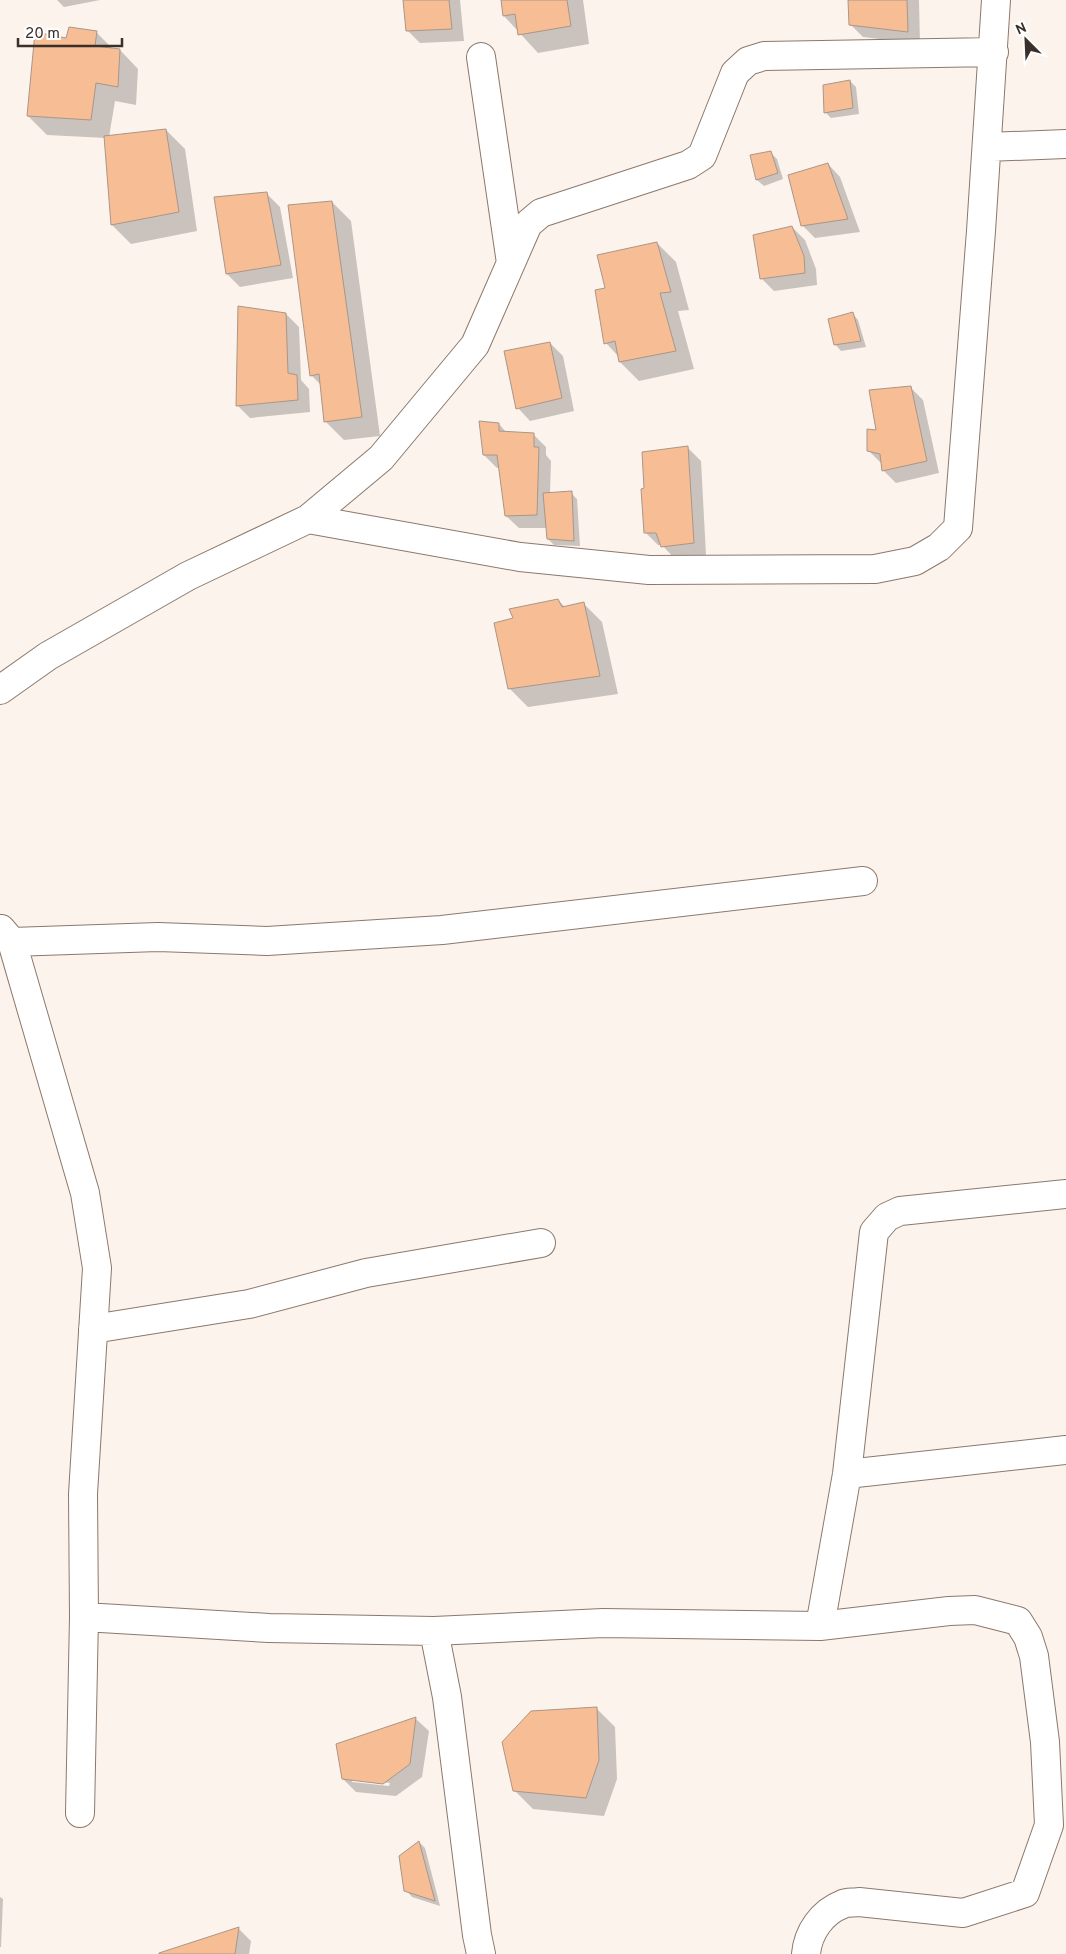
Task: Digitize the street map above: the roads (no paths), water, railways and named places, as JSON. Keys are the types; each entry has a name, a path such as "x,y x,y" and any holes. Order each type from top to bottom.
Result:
{"street":[{"path":"308,519 520,557 649,570 875,570 915,561 939,547 958,528 994,52 996,0"},
{"path":"0,690 48,656 188,576 308,519 381,458 475,345 528,224 541,213 688,165 702,156 735,73 748,61 764,56 994,52"},
{"path":"480,57 512,263"},
{"path":"987,147 1066,144"},
{"path":"80,1813 84,1617 84,1494 96,1268 85,1193 6,935 267,941 442,930 863,881"},
{"path":"820,1626 847,1474 874,1232 887,1217 900,1211 1066,1194"},
{"path":"93,1329 249,1304 366,1273 541,1243"},
{"path":"847,1474 1066,1450"},
{"path":"84,1617 269,1628 434,1631 603,1623 820,1626 949,1611 975,1610 1018,1621 1028,1637 1034,1656 1045,1742 1049,1825 1025,1893 963,1913 859,1902 844,1904 826,1914 812,1930 806,1954"},
{"path":"434,1631 447,1697 481,1954"}]}
